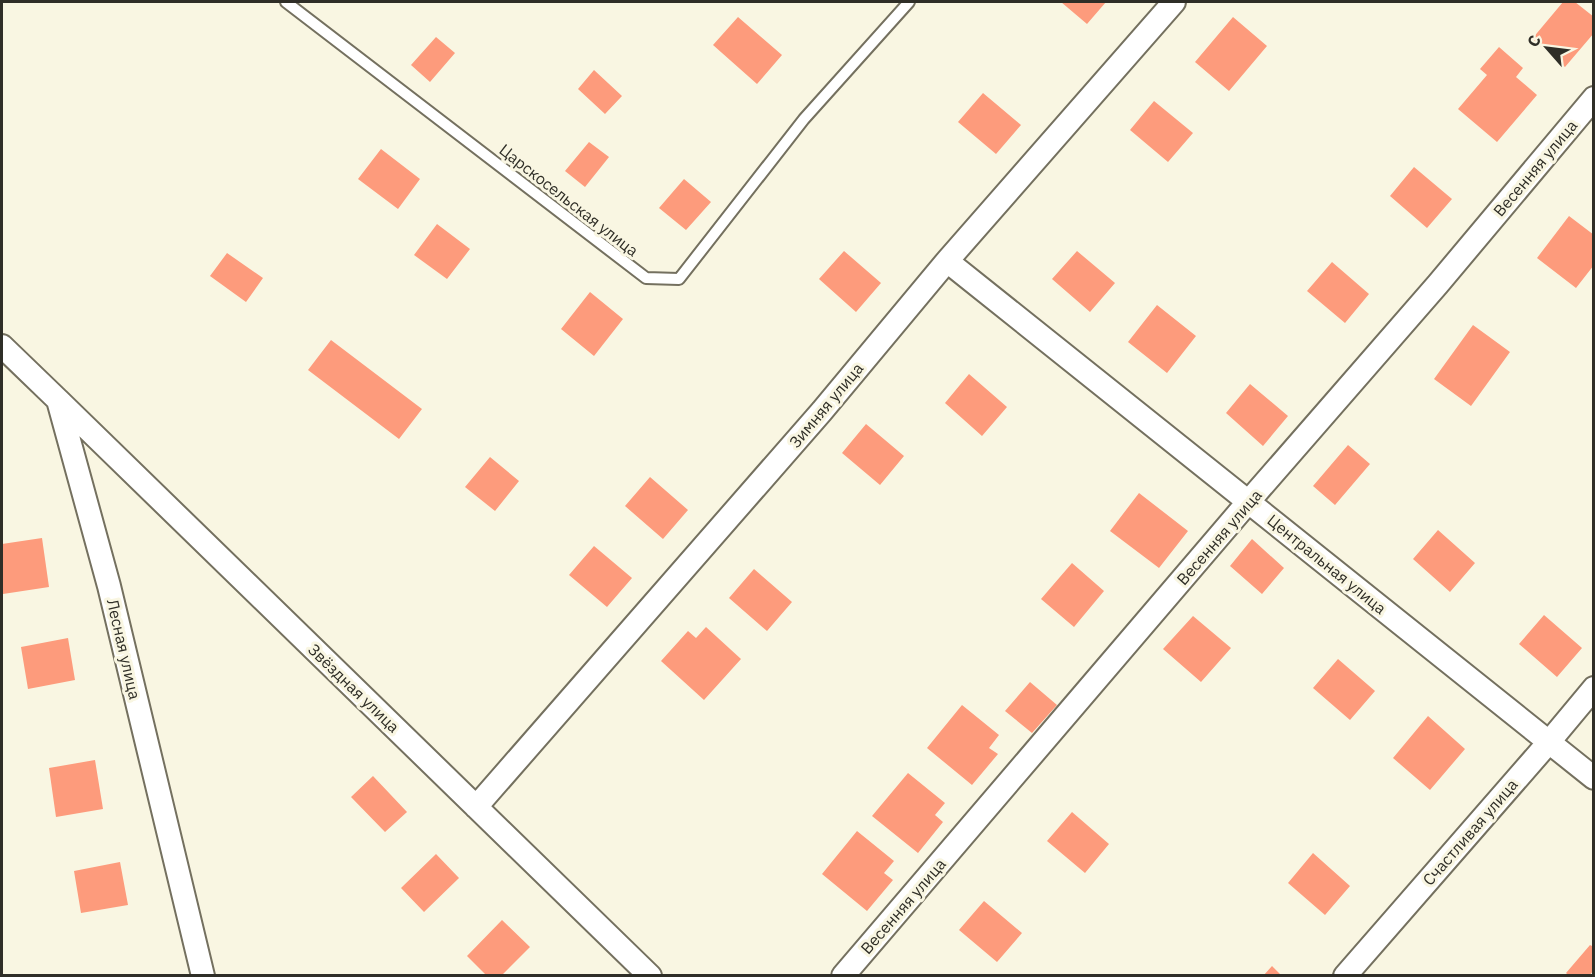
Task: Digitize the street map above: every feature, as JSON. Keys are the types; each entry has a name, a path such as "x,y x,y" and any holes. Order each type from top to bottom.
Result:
{"street":[{"name":"Зимняя улица","path":"476,807 822,411 947,261 1173,2"},
{"name":"Весенняя улица","path":"843,975 1438,284 1593,98"},
{"name":"Центральная улица","path":"947,261 1250,501 1593,778"},
{"path":"2,346 58,400"},
{"name":"Звёздная улица","path":"58,400 650,975"},
{"name":"Лесная улица","path":"58,400 109,586 203,975"},
{"name":"Счастливая улица","path":"1344,975 1593,688"}],"lane":[{"name":"Царскосельская улица","path":"286,2 646,278 679,279 804,119 909,2"}],"building":[{"path":"1061,2 1106,2 1087,24"},
{"path":"1563,2 1575,2 1594,17 1594,33 1565,67 1532,39"},
{"path":"738,17 782,55 757,84 713,45"},
{"path":"1233,17 1267,46 1229,91 1195,62"},
{"path":"436,37 455,53 430,82 411,65"},
{"path":"1499,47 1523,68 1516,77 1537,95 1497,142 1458,109 1487,75 1480,69"},
{"path":"594,70 622,96 605,114 578,89"},
{"path":"983,93 1021,125 996,154 958,122"},
{"path":"1154,101 1193,133 1168,162 1130,130"},
{"path":"589,142 609,157 585,187 565,171"},
{"path":"381,149 420,179 398,209 358,179"},
{"path":"1414,167 1452,199 1427,228 1390,196"},
{"path":"684,179 711,202 686,230 659,208"},
{"path":"1569,216 1594,235 1594,265 1576,288 1537,258"},
{"path":"437,224 470,249 447,279 414,255"},
{"path":"844,251 881,283 856,312 819,279"},
{"path":"1077,251 1115,283 1090,312 1052,279"},
{"path":"227,253 263,278 246,302 210,276"},
{"path":"1332,262 1369,294 1345,323 1307,291"},
{"path":"590,292 623,319 594,356 561,329"},
{"path":"1157,305 1196,336 1167,373 1128,342"},
{"path":"1473,325 1510,352 1471,406 1434,379"},
{"path":"331,340 422,409 399,439 308,370"},
{"path":"969,374 1007,407 982,436 945,403"},
{"path":"1250,384 1288,416 1263,446 1226,413"},
{"path":"866,424 904,456 880,485 842,453"},
{"path":"1348,445 1370,464 1335,505 1313,486"},
{"path":"490,457 519,481 495,511 465,487"},
{"path":"650,477 688,510 663,539 625,506"},
{"path":"1139,493 1188,531 1159,568 1110,531"},
{"path":"1438,530 1475,563 1450,592 1413,559"},
{"path":"42,538 49,587 3,594 2,544"},
{"path":"1252,539 1284,568 1262,594 1230,566"},
{"path":"594,546 632,578 607,607 569,575"},
{"path":"1072,563 1104,591 1074,627 1041,599"},
{"path":"754,569 792,602 767,631 729,598"},
{"path":"1544,615 1582,648 1557,677 1519,644"},
{"path":"1193,616 1231,648 1201,682 1163,649"},
{"path":"706,627 741,659 704,700 661,661 688,631 696,638"},
{"path":"68,638 75,680 28,689 21,647"},
{"path":"1338,659 1375,691 1350,720 1313,688"},
{"path":"1030,682 1057,705 1032,733 1005,711"},
{"path":"962,705 999,735 989,748 998,754 972,785 927,748"},
{"path":"1428,716 1465,749 1430,790 1393,758"},
{"path":"95,760 103,809 56,817 49,768"},
{"path":"908,773 945,803 935,815 943,822 918,853 872,816"},
{"path":"373,776 407,812 385,832 351,797"},
{"path":"1072,812 1109,844 1085,873 1047,841"},
{"path":"857,831 894,861 884,873 893,880 867,911 822,874"},
{"path":"1313,853 1350,886 1325,915 1288,883"},
{"path":"436,854 459,878 424,912 401,888"},
{"path":"120,862 128,905 81,913 74,871"},
{"path":"984,901 1022,933 997,962 959,930"},
{"path":"502,920 530,947 501,976 487,976 467,956"},
{"path":"1590,945 1594,947 1594,970 1589,976 1569,976 1566,973"},
{"path":"1272,966 1282,976 1263,976"}]}
